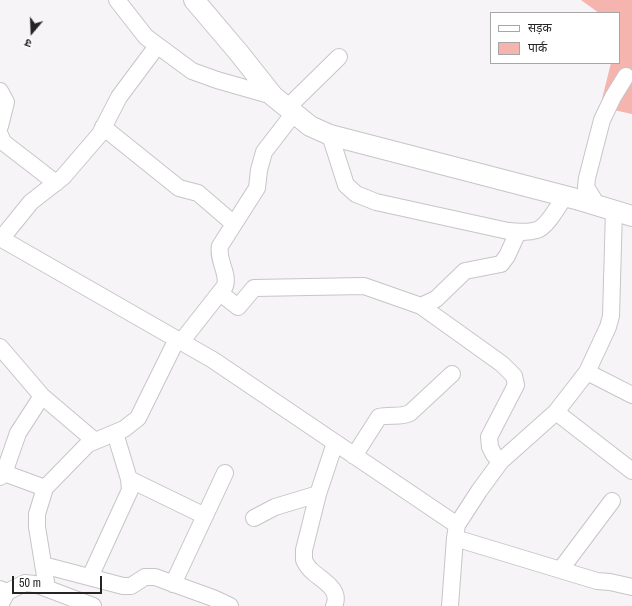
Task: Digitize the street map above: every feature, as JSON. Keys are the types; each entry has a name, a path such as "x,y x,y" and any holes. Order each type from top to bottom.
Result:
{"main road":[{"path":"194,0 285,106 310,126 330,135 614,210"}],"street":[{"path":"117,0 146,37 192,71 285,106"},
{"path":"157,46 119,96 100,134 68,172 31,202 0,238 213,360 336,443 456,531 597,581 610,582 632,587"},
{"path":"47,588 37,527 37,514 45,488 88,444 124,429 138,418 179,341 225,286 226,280 219,253 220,246 257,188 264,152 285,106 339,57"},
{"path":"450,606 456,531 479,491 501,461 556,412 587,372 608,327 611,316 614,210 586,187 602,120 613,97 626,76"},
{"path":"0,91 6,102 0,126"},
{"path":"103,127 179,188 198,193 234,224"},
{"path":"0,135 3,142 56,183"},
{"path":"330,135 346,185 356,194 376,202 508,231 524,232 539,230 547,223 565,196"},
{"path":"421,306 436,299 465,271 501,264 507,256 518,232"},
{"path":"220,293 238,307 254,288 364,286 421,306 502,364 514,376 516,385 489,437 490,447 494,455 501,461"},
{"path":"0,347 42,396 95,441"},
{"path":"587,372 632,395"},
{"path":"354,456 379,417 386,415 402,416 410,413 452,374"},
{"path":"42,396 18,433 2,475 45,488"},
{"path":"556,412 632,470"},
{"path":"90,577 130,490 129,479 115,433"},
{"path":"334,606 336,603 335,594 328,583 311,570 304,560 304,550 318,494 336,443"},
{"path":"173,584 224,473"},
{"path":"129,479 205,516"},
{"path":"254,518 275,507 318,494"},
{"path":"561,569 612,502"},
{"path":"43,565 123,586 131,586 145,577 155,577 213,598 230,606"},
{"path":"2,595 25,583 35,584 89,605"}],"green space":[{"path":"581,0 632,0 632,114 600,107 611,64 620,64 620,12 598,12"}]}
